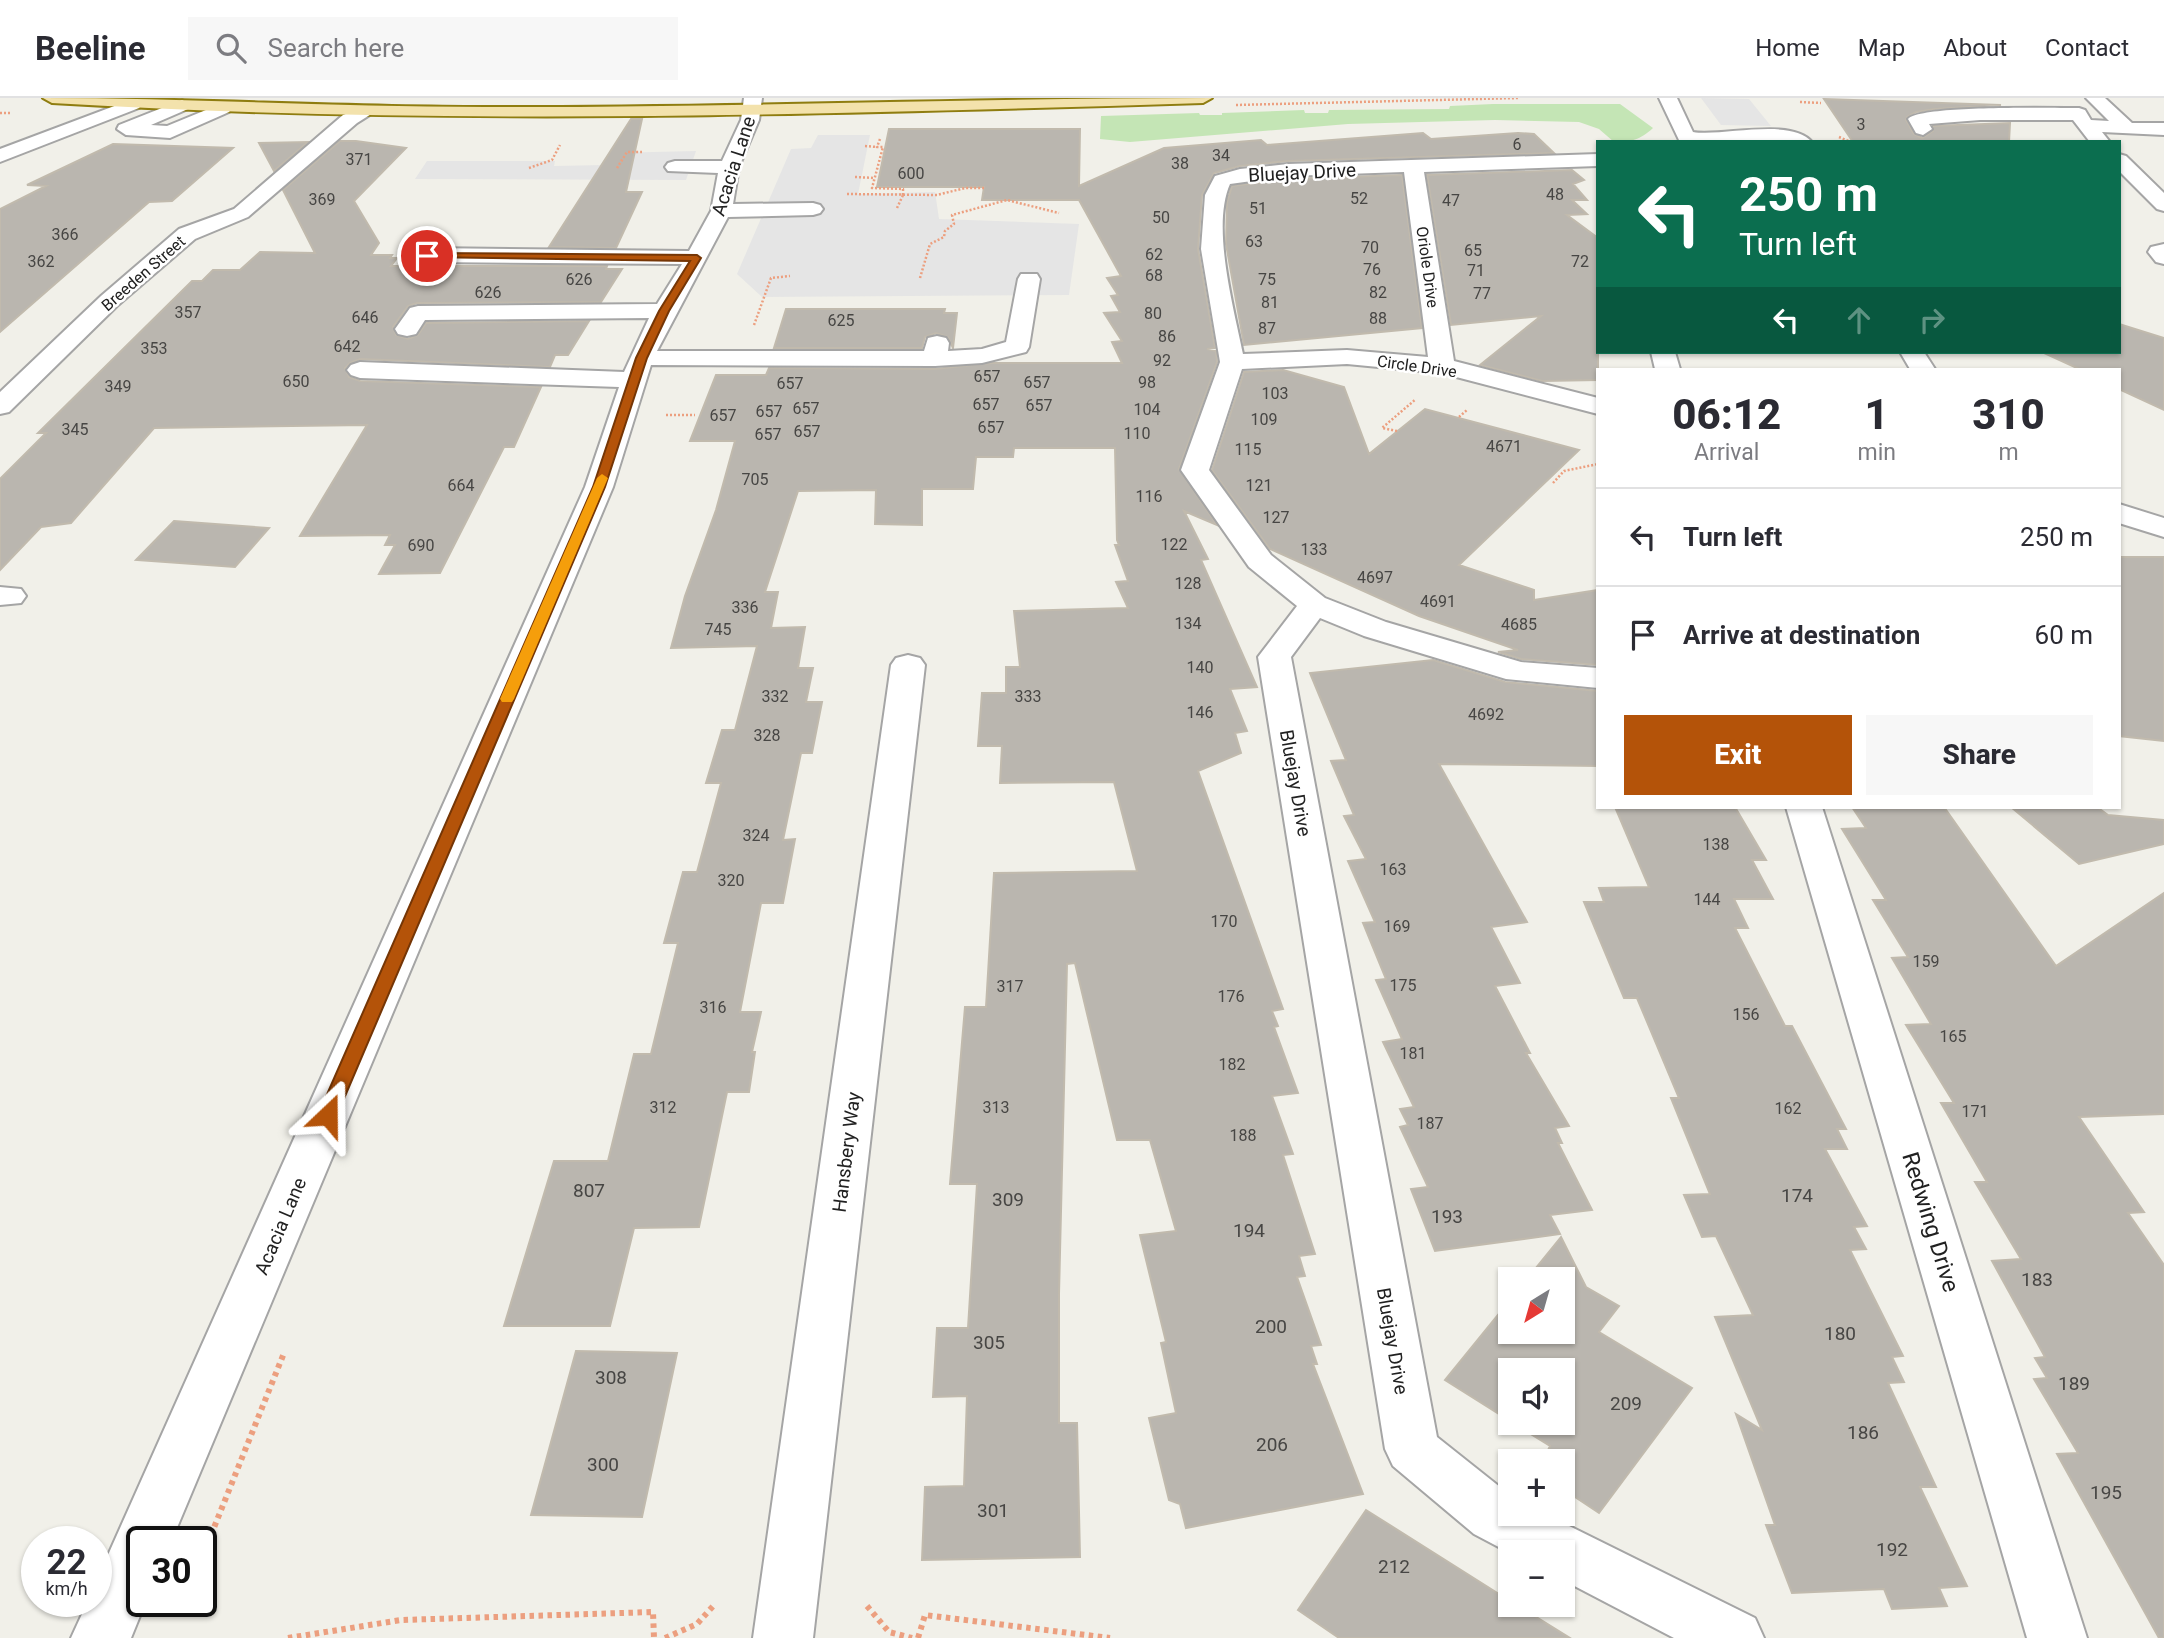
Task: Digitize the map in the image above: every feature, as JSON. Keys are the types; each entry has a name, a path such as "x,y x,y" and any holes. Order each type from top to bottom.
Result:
{"main road":[{"path":"52,98 223,108 367,111 759,101"},
{"path":"347,98 519,102 1203,98"}],"street":[{"path":"1668,98 1677,138 1714,140 1731,135 1781,134 1798,140"},
{"path":"2067,98 2099,140"},
{"path":"2095,98 2127,128"},
{"path":"44,118 87,100"},
{"name":"Acacia Lane","path":"149,1526 594,499 639,369 664,311 697,258 721,211 729,167 759,101"},
{"path":"0,156 133,103"},
{"path":"182,105 126,129 170,132 223,108"},
{"name":"Breeden Street","path":"4,399 109,301 187,234 241,213 350,119 367,111"},
{"path":"1923,129 1917,119 1980,114 2082,120 2127,128 2164,130"},
{"name":"Bluejay Drive","path":"1596,160 1288,170 1240,175 1222,180 1215,195 1212,249 1232,362 1195,470 1260,561 1314,605 1274,657 1412,1449 1494,1516 1734,1638"},
{"path":"2121,162 2164,205"},
{"path":"676,167 729,167"},
{"name":"Oriole Drive","path":"1413,167 1443,366"},
{"path":"721,211 813,209"},
{"path":"2164,251 2159,252 2164,257"},
{"path":"427,256 697,258"},
{"path":"360,370 639,369 936,351 982,356 1017,347 1029,279"},
{"path":"407,329 418,313 664,311"},
{"name":"Circle Drive","path":"1232,362 1347,357 1443,366 1596,404"},
{"path":"2121,514 2164,528"},
{"path":"1314,605 1375,629 1518,672 1596,678"},
{"name":"Hansbery Way","path":"783,1638 908,665"},
{"name":"Redwing Drive","path":"1805,809 2057,1638"},
{"name":"Acacia Lane","path":"101,1638 126,1580"}],"path":[{"path":"877,147 880,137"},
{"path":"529,168 552,160 562,141"},
{"path":"865,146 883,147 872,188 903,189 897,208"},
{"path":"855,177 875,178"},
{"path":"847,194 937,195 984,188"},
{"path":"920,278 930,244 944,237 945,231 954,224 952,215 1007,200 1059,213"},
{"path":"1397,431 1382,428 1418,397"},
{"path":"666,415 695,415"},
{"path":"1553,483 1564,471 1596,464"},
{"path":"664,1638 697,1624 714,1605"},
{"path":"867,1606 890,1632 912,1638"},
{"path":"288,1638 401,1620 653,1612 654,1638"},
{"path":"918,1638 925,1615 1110,1638"}],"green space":[{"path":"1620,104 1653,128 1633,140 1612,140 1599,129 1579,122 1495,120 1348,124 1130,142 1100,139 1101,116 1199,113 1222,115 1304,110 1305,113 1328,113 1329,110 1449,109 1450,106"}],"shaded area":[{"path":"1701,98 1749,99 1771,126 1721,125"},
{"path":"818,135 870,135 858,194 935,192 939,219 1079,224 1069,295 762,297 737,274 791,149 811,148"},
{"path":"696,151 686,180 415,179 427,161 555,161 554,166 605,165 610,153"}],"building":[{"path":"1824,99 2001,105 1916,112 1906,120 1914,134 1922,138 1933,131 1933,126 2010,123 2009,140 1852,140"},
{"path":"631,119 642,119 626,192 642,192 616,248 549,247"},
{"path":"889,129 1080,129 1079,186 1164,148 1261,140 1267,145 1423,133 1431,139 1518,133 1534,134 1554,153 1288,161 1240,166 1214,173 1202,195 1198,249 1215,348 1207,349 1216,351 1217,362 1179,469 1217,525 1184,511 1208,559 1201,560 1257,687 1230,689 1247,731 1235,733 1241,753 1198,771 1283,1009 1272,1011 1278,1026 1274,1027 1298,1093 1272,1096 1293,1154 1283,1155 1315,1254 1299,1256 1305,1276 1297,1277 1321,1345 1311,1346 1317,1364 1313,1364 1363,1494 1186,1528 1180,1504 1169,1500 1149,1418 1176,1413 1161,1343 1166,1342 1140,1235 1176,1231 1150,1140 1117,1140 1075,963 1067,964 1059,1294 1059,1423 1077,1423 1080,1557 922,1560 925,1487 964,1486 967,1396 933,1397 937,1328 968,1328 977,1184 950,1184 965,1007 986,1007 994,873 1137,871 1114,782 1000,783 1002,746 978,746 982,693 1006,693 1006,667 1020,667 1014,611 1128,608 1116,582 1128,581 1115,545 1119,545 1115,448 1014,448 1013,457 976,457 973,489 922,489 922,525 875,524 876,490 798,491 765,592 778,592 771,628 805,627 798,668 813,668 806,702 822,702 812,753 801,753 783,840 795,839 783,903 761,903 740,1012 761,1012 752,1052 755,1052 749,1092 727,1092 699,1227 634,1228 610,1326 504,1326 554,1161 608,1161 634,1054 651,1054 678,943 664,943 683,872 697,872 721,783 706,783 722,730 735,730 757,646 671,648 685,596 716,510 735,441 690,441 716,375 766,375 769,368 935,369 992,363 1122,363 1112,342 1122,341 1104,313 1120,312 1111,296 1118,295 1107,278 1121,276 1079,200 982,200 984,187 877,187"},
{"path":"340,141 406,148 354,201 379,243 371,255 392,255 390,258 397,258 391,266 607,266 606,269 622,269 601,302 417,303 408,306 393,327 396,335 408,339 418,335 426,323 589,321 568,355 555,355 550,367 360,359 345,368 349,377 360,381 541,387 514,447 504,447 440,573 379,574 395,545 385,545 390,535 300,536 367,425 154,428 71,523 41,527 0,570 0,479 46,433 38,433 192,281 202,281 213,270 240,270 260,252 315,253 283,190"},
{"path":"308,142 274,171 259,143"},
{"path":"113,144 233,148 172,201 149,202 0,332 0,209 46,186 27,185"},
{"path":"1572,170 1584,180 1573,184 1587,200 1572,200 1587,214 1567,215 1596,237 1596,380 1542,381 1480,365 1541,316 1451,325 1427,175"},
{"path":"1402,175 1422,328 1244,345 1226,244 1227,202 1232,186 1288,179"},
{"path":"786,309 945,309 944,313 957,313 953,348 948,337 936,333 925,337 922,348 774,348"},
{"path":"2121,325 2164,338 2164,410 2121,390 2121,368 2077,368 2046,354 2121,354"},
{"path":"1283,370 1344,387 1369,454 1425,409 1579,450 1459,565 1534,590 1534,600 1596,590 1596,665 1521,659 1498,652 1518,650 1419,616 1270,549 1212,470 1244,372"},
{"path":"174,521 269,528 235,567 136,560"},
{"path":"2121,557 2164,557 2164,741 2121,736"},
{"path":"1433,660 1505,682 1596,691 1596,766 1439,764 1527,922 1491,927 1520,983 1495,986 1530,1053 1526,1053 1569,1126 1555,1128 1562,1143 1558,1143 1592,1210 1550,1215 1560,1234 1435,1251 1411,1189 1428,1187 1400,1127 1408,1125 1400,1109 1414,1107 1383,1042 1402,1039 1376,980 1386,979 1363,923 1375,922 1348,861 1366,859 1344,816 1354,815 1331,761 1346,760 1310,673"},
{"path":"1616,809 1736,809 1766,860 1752,860 1773,899 1734,899 1748,928 1735,928 1785,1026 1792,1026 1846,1129 1837,1129 1847,1149 1825,1149 1867,1226 1854,1227 1866,1249 1850,1250 1903,1356 1892,1357 1904,1382 1888,1383 1936,1487 1920,1487 1967,1586 1939,1588 1947,1606 1892,1609 1884,1589 1792,1593 1766,1525 1775,1525 1736,1414 1762,1430 1715,1317 1753,1315 1716,1236 1702,1237 1684,1195 1710,1194 1671,1098 1679,1098 1637,998 1624,998 1584,902 1604,902 1599,888 1649,887"},
{"path":"1853,809 1945,809 2056,966 2164,893 2164,1114 2079,1117 2144,1212 2128,1213 2164,1265 2164,1638 2159,1638 2057,1454 2078,1453 2034,1379 2047,1378 2035,1358 2045,1357 1992,1261 2021,1259 1975,1182 1987,1182 1941,1103 1954,1103 1906,1025 1931,1024 1892,958 1908,957 1873,900 1886,900 1842,829 1866,828"},
{"path":"2013,809 2100,809 2108,815 2164,820 2164,844 2079,864"},
{"path":"1561,1237 1586,1287 1619,1306 1599,1332 1692,1388 1599,1513 1575,1497 1575,1449 1549,1449 1550,1446 1532,1435 1575,1435 1575,1358 1498,1358 1498,1413 1445,1380 1498,1315 1498,1344 1575,1344 1575,1267 1537,1267"},
{"path":"576,1351 677,1353 642,1517 531,1515"},
{"path":"1366,1510 1498,1593 1498,1617 1536,1617 1570,1638 1339,1638 1298,1610"}],"slow traffic":[{"path":"507,699 602,478"}],"route":[{"path":"328,1115 599,487 641,358 664,311 697,258 427,256"}]}
